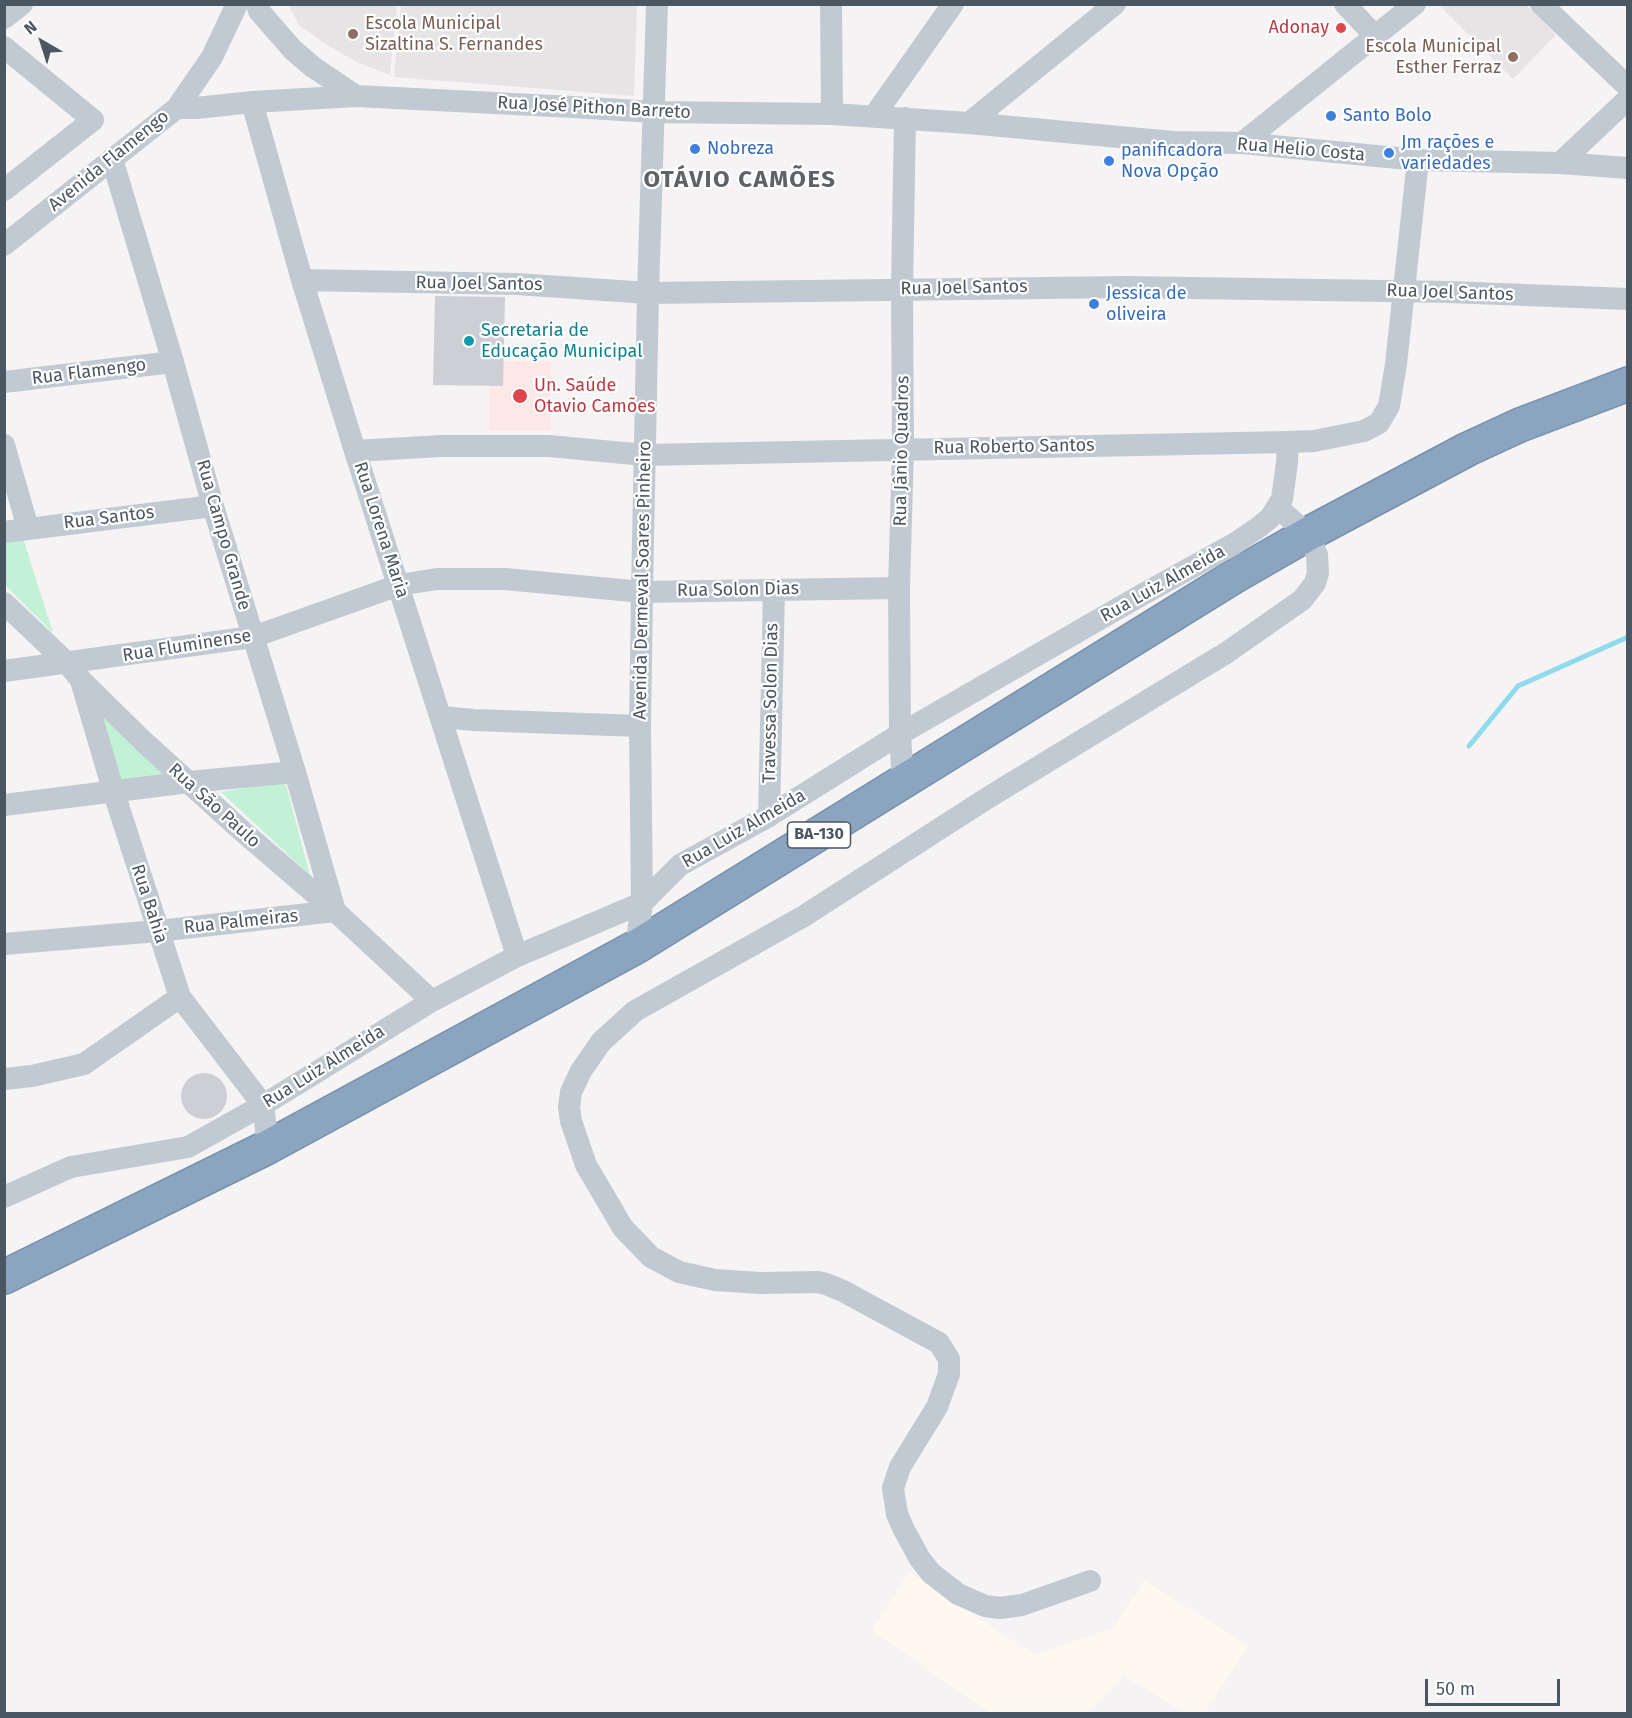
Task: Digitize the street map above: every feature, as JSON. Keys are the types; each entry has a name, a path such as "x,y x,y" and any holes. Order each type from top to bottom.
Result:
{"highway":[{"name":"BA-130","path":"4,1277 268,1147 636,947 1235,576 1308,534 1468,449 1520,425 1628,384"}],"street":[{"path":"4,18 22,4"},
{"name":"Avenida Flamengo","path":"4,245 177,108 212,57 237,4"},
{"path":"257,4 259,11 293,50 313,67 357,96"},
{"name":"Avenida Dermeval Soares Pinheiro","path":"636,947 642,903 640,726 642,592 657,4"},
{"path":"831,4 832,114"},
{"path":"874,116 953,4"},
{"path":"969,123 1115,4"},
{"path":"1345,4 1375,36"},
{"path":"1242,143 1415,4"},
{"path":"1541,4 1628,87"},
{"path":"4,47 93,120 4,190"},
{"name":"Rua José Pithon Barreto","path":"177,108 357,96 653,112 832,114"},
{"path":"1560,163 1628,99"},
{"name":"Rua Lorena Maria","path":"252,102 302,280 355,452 517,956"},
{"name":"Rua Helio Costa","path":"832,114 969,123 1173,142 1242,143 1418,160 1560,163 1628,168"},
{"name":"Rua Jânio Quadros","path":"903,783 900,734 899,588 903,449 902,289 905,118"},
{"name":"Rua Campo Grande","path":"112,159 173,362 213,506 335,911"},
{"path":"1405,291 1418,160"},
{"name":"Rua Joel Santos","path":"302,280 517,284 648,293 1103,287 1405,291 1628,299"},
{"name":"Rua Roberto Santos","path":"355,452 441,446 539,446 645,455 1314,441 1351,435 1379,423 1389,406 1405,291"},
{"name":"Rua Flamengo","path":"4,382 173,362"},
{"path":"1090,1581 1022,1605 1000,1608 971,1601 931,1573 920,1559 904,1530 895,1506 893,1488 900,1467 937,1407 947,1381 949,1359 939,1343 826,1284 715,1280 679,1272 651,1257 623,1228 586,1165 571,1121 569,1107 571,1092 581,1071 601,1042 635,1011 804,916 999,791 1226,653 1302,600 1315,583 1318,573 1317,555 1308,534 1278,508 1285,488 1288,442"},
{"path":"4,445 28,528"},
{"name":"Rua Santos","path":"4,532 213,506"},
{"name":"Rua Luiz Almeida","path":"4,1197 71,1167 188,1147 263,1105 432,1001 517,956 642,903 680,865 769,816 900,734 1234,544 1259,527 1278,508"},
{"name":"Rua Solon Dias","path":"399,585 437,579 469,578 505,579 642,592 899,588"},
{"name":"Rua Fluminense","path":"4,671 75,672 253,637 399,585"},
{"name":"Travessa Solon Dias","path":"769,816 774,590"},
{"name":"Rua São Paulo","path":"4,603 136,734 335,911 432,1001"},
{"name":"Rua Bahia","path":"75,672 180,997 263,1105"},
{"path":"441,717 640,726"},
{"path":"4,805 295,772"},
{"name":"Rua Palmeiras","path":"4,944 158,931 335,911"},
{"path":"4,1079 32,1076 84,1064 180,997"},
{"path":"263,1105 268,1147"}],"shaded area":[{"name":"Escola Municipal Esther Ferraz","path":"1442,4 1526,5 1556,35 1513,79 1440,6"},
{"name":"Escola Municipal Sizaltina S. Fernandes","path":"288,5 397,5 390,75 356,62 324,43 299,25"},
{"path":"401,5 637,5 634,96 394,77"},
{"name":"Un. Saúde Otavio Camões","path":"489,361 551,361 551,431 489,431"},
{"path":"909,1572 1035,1655 1113,1628 1144,1580 1248,1646 1205,1713 1186,1713 1124,1676 1087,1713 992,1714 871,1630"}],"green space":[{"path":"22,535 53,633 5,585 4,540"},
{"path":"94,703 170,777 117,786"},
{"path":"285,781 310,875 221,792"}],"building":[{"name":"Secretaria de Educação Municipal","path":"435,296 505,297 503,386 433,385"},
{"path":"204,1073 220,1080 227,1096 220,1112 204,1119 188,1112 181,1096 188,1080"}],"waterway":[{"path":"1469,746 1518,686 1628,637"}],"place":[{"name":"Adonay","path":"1341,28"},
{"name":"Escola Municipal Sizaltina S. Fernandes","path":"353,34"},
{"name":"Escola Municipal Esther Ferraz","path":"1513,57"},
{"name":"Santo Bolo","path":"1331,116"},
{"name":"Nobreza","path":"695,149"},
{"name":"Jm rações e variedades","path":"1389,153"},
{"name":"panificadora Nova Opção","path":"1109,161"},
{"name":"Jessica de oliveira","path":"1094,304"},
{"name":"Secretaria de Educação Municipal","path":"469,341"},
{"name":"Un. Saúde Otavio Camões","path":"520,396"}],"district":[{"name":"OTÁVIO CAMÕES","path":"740,180"}]}
